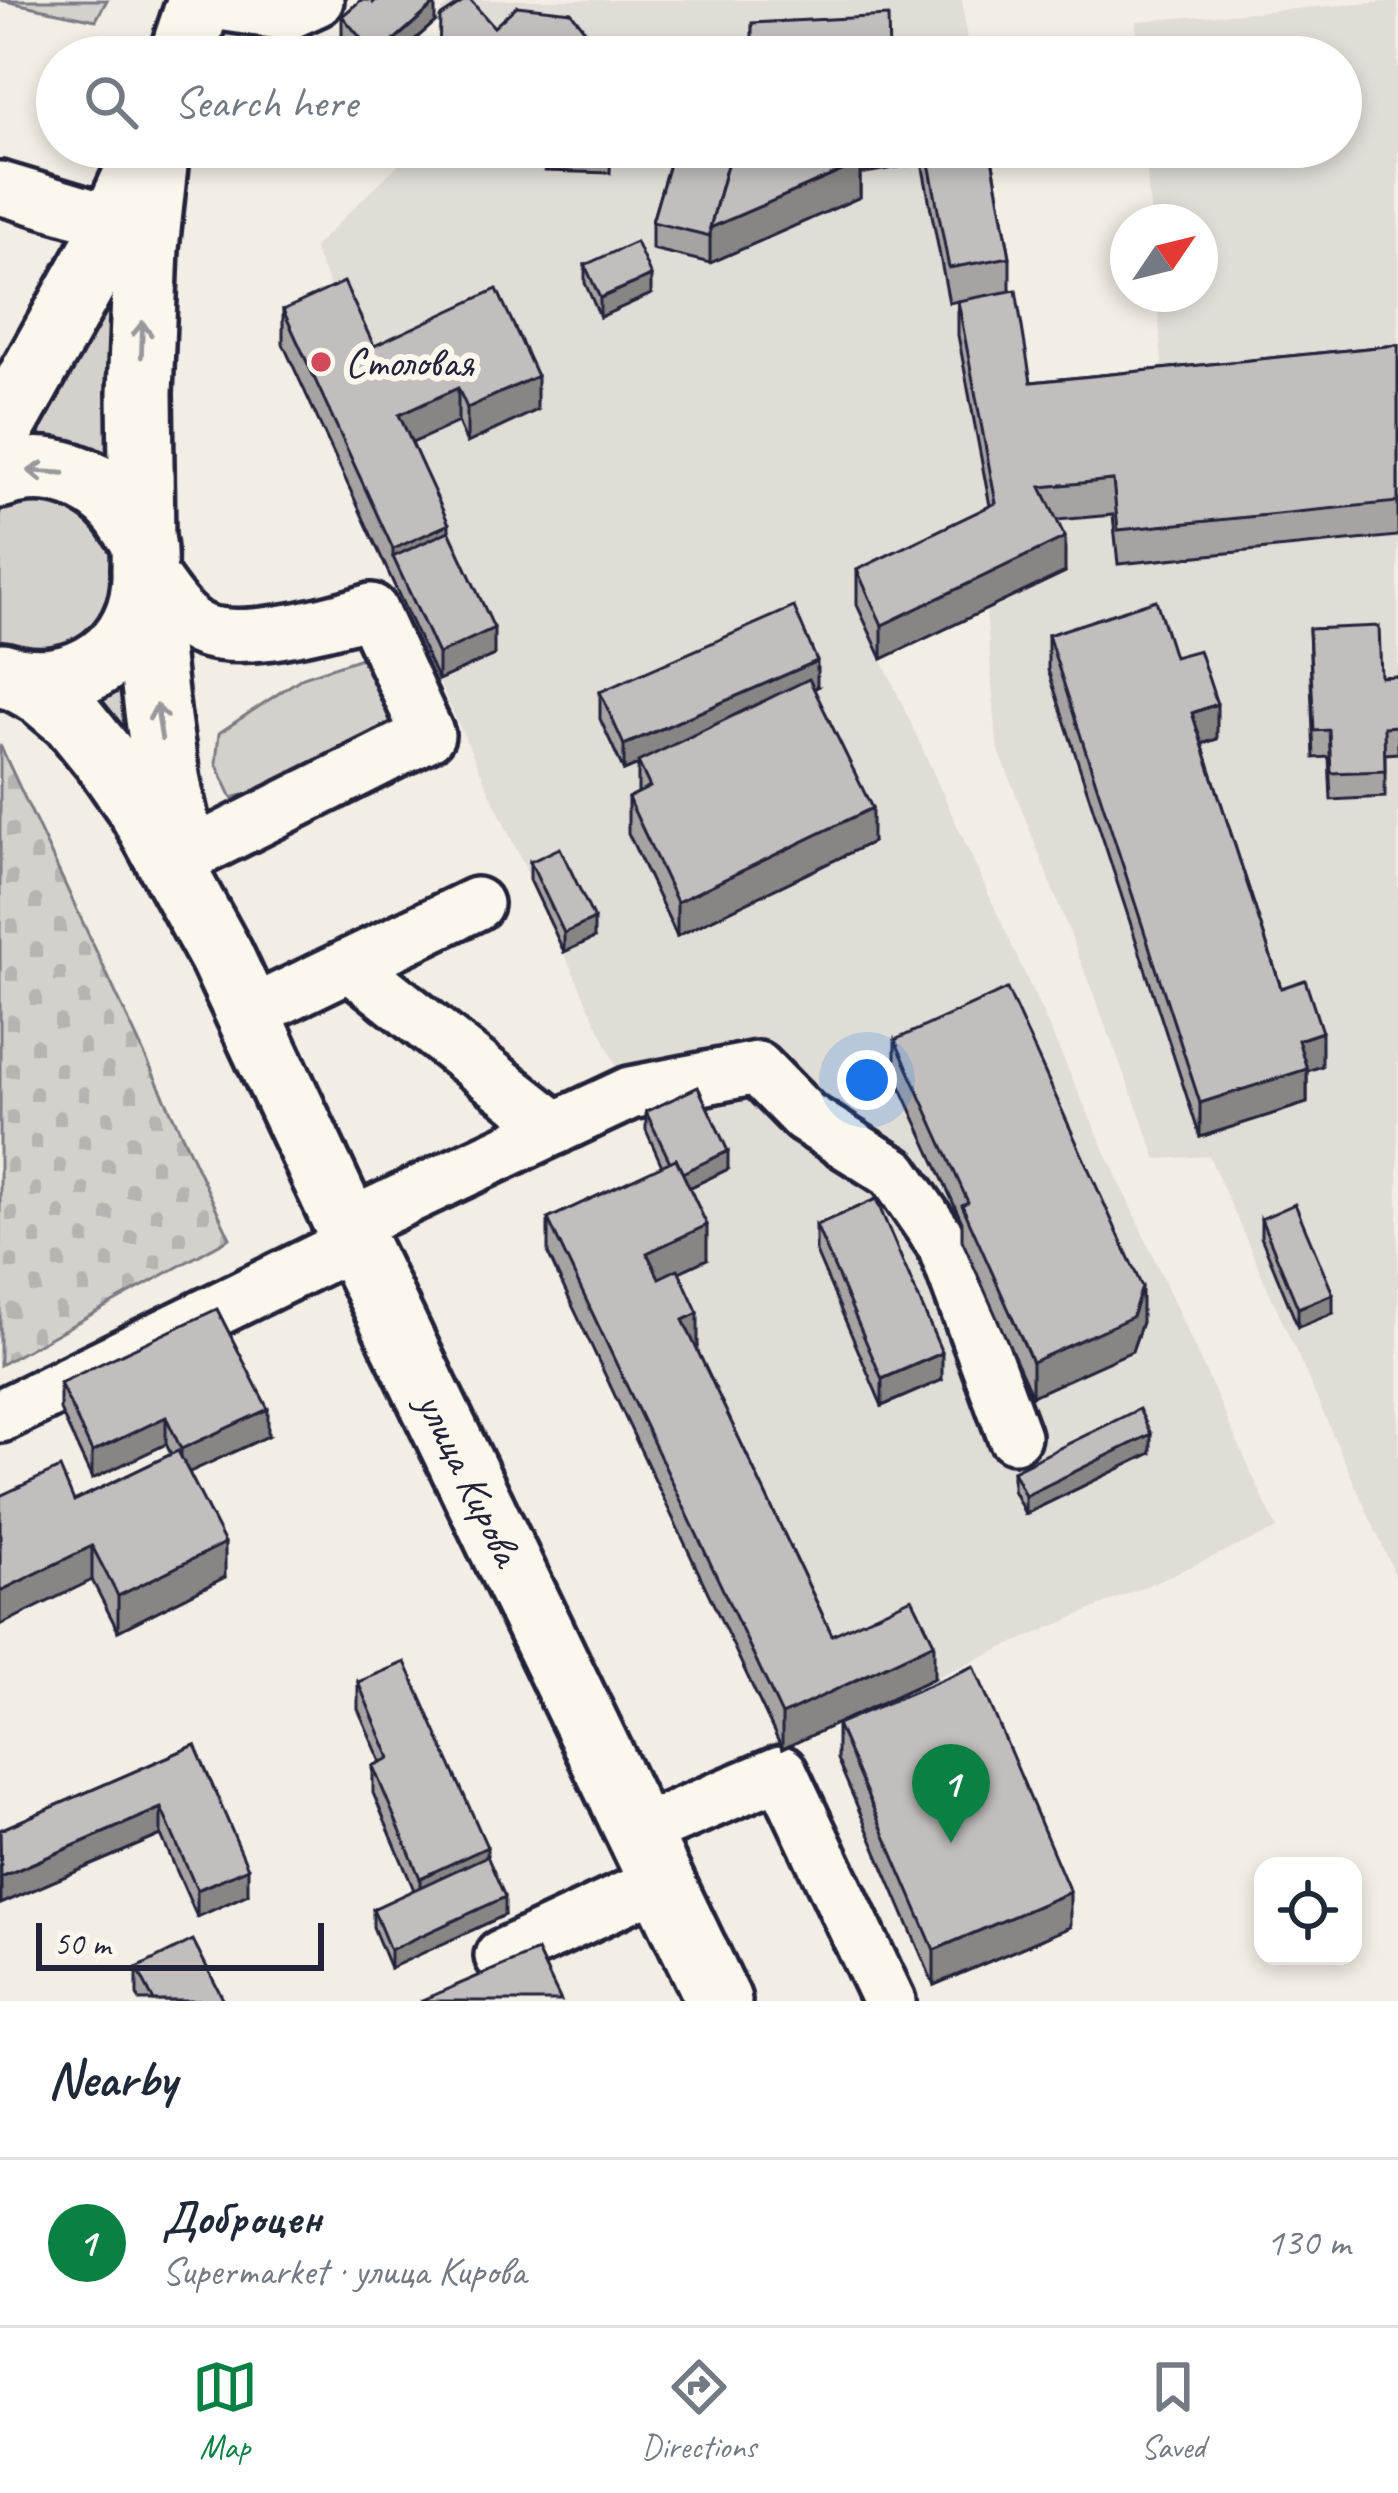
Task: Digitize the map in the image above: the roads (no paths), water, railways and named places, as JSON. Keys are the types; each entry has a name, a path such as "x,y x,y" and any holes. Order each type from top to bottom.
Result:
{"main road":[{"path":"189,36 200,1"},
{"path":"0,432 100,254 142,168"},
{"path":"152,168 140,393 144,567 154,691 171,806 221,956"},
{"path":"0,476 35,469 71,474 100,488 122,509 144,567 129,634 110,656 82,674 41,683 11,678"},
{"path":"11,678 42,693 73,719 107,760 139,807 221,956"},
{"name":"улица Кирова","path":"221,956 719,2001"}],"street":[{"path":"200,1 286,14 317,0"},
{"path":"0,188 114,222"},
{"path":"144,567 197,629 241,636 316,627 371,610 428,735 185,857"},
{"path":"248,1014 476,904"},
{"path":"350,965 556,1128"},
{"path":"0,1416 556,1128 630,1094 757,1068 805,1117 894,1173 943,1244 1013,1436"},
{"path":"501,1956 781,1772 889,2001"}],"place":[{"name":"Столовая","path":"321,362"},
{"name":"Доброцен","path":"951,1843"}]}
